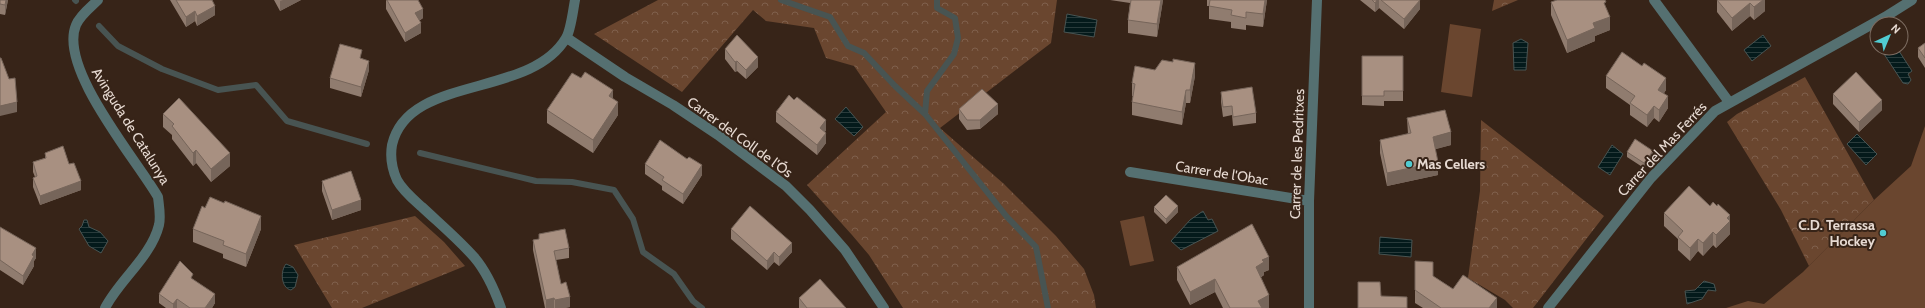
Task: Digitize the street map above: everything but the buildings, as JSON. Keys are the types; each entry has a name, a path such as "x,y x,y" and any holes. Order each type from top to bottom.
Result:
{"street":[{"name":"Avinguda de Catalunya","path":"98,0 76,24 73,37 77,65 91,94 158,196 159,211 159,223 155,236 142,258 112,294 105,308"},
{"path":"501,308 487,276 476,258 461,242 406,192 398,181 392,167 392,144 402,124 424,104 435,98 486,85 528,70 550,57 567,38 575,0"},
{"name":"Carrer de les Pedritxes","path":"1309,308 1309,201 1317,0"},
{"path":"1654,0 1729,102"},
{"name":"Carrer del Mas Ferrés","path":"1548,308 1651,178 1702,122 1715,110 1885,17 1912,0"},
{"name":"Carrer del Coll de l'Ós","path":"567,38 625,77 673,105 718,135 786,186 810,210 845,250 884,308"},
{"name":"Carrer de l'Obac","path":"1130,172 1309,201"}],"green space":[{"path":"658,0 1057,0 1051,43 940,128 1004,184 1056,236 1084,269 1094,295 1096,308 903,308 869,255 807,185 886,112 854,66 826,58 814,28 766,21 753,10 682,92 594,34"},
{"path":"1494,0 1518,0 1492,11"},
{"path":"1450,24 1481,29 1472,97 1441,92"},
{"path":"1805,77 1874,200 1809,266 1781,210 1727,122 1737,114"},
{"path":"1481,120 1604,216 1533,308 1513,308 1505,300 1468,278 1480,191"},
{"name":"C.D. Terrassa Hockey","path":"1925,126 1925,308 1726,308 1748,301 1764,304 1803,272 1874,200 1911,166"},
{"path":"415,216 444,242 465,266 362,308 332,308 294,245"},
{"path":"1144,216 1154,261 1130,266 1120,221"}],"water":[{"path":"1067,14 1097,20 1094,37 1064,32"},
{"path":"1763,35 1771,46 1752,61 1744,50"},
{"path":"1521,39 1528,43 1526,70 1514,70 1513,43"},
{"path":"1885,56 1902,56 1912,71 1908,74 1911,80 1908,84 1903,83"},
{"path":"846,107 863,127 854,136 835,119"},
{"path":"1857,134 1877,154 1866,165 1847,144"},
{"path":"1612,145 1623,154 1610,175 1598,167"},
{"path":"1203,211 1208,220 1212,219 1218,231 1181,250 1171,241 1190,220"},
{"path":"84,220 87,220 89,227 100,232 108,241 101,253 89,246 79,229"},
{"path":"1380,237 1412,240 1411,257 1379,254"},
{"path":"286,264 293,267 298,275 295,287 291,290 285,286 282,279"},
{"path":"1704,281 1714,284 1716,291 1708,290 1702,299 1687,304 1685,291 1695,290"}],"waterway":[{"path":"781,0 830,17 848,46 864,53 895,86 925,114"},
{"path":"937,0 937,8 955,18 958,38 954,54 927,91 925,114 1007,217 1036,247 1048,308"},
{"path":"99,26 118,46 162,69 218,90 256,85 287,121 367,144"},
{"path":"420,153 536,181 572,182 614,190 633,219 643,252 674,274 693,301 702,308"}],"place":[{"name":"Mas Cellers","path":"1409,164"},
{"name":"C.D. Terrassa Hockey","path":"1883,233"}]}
